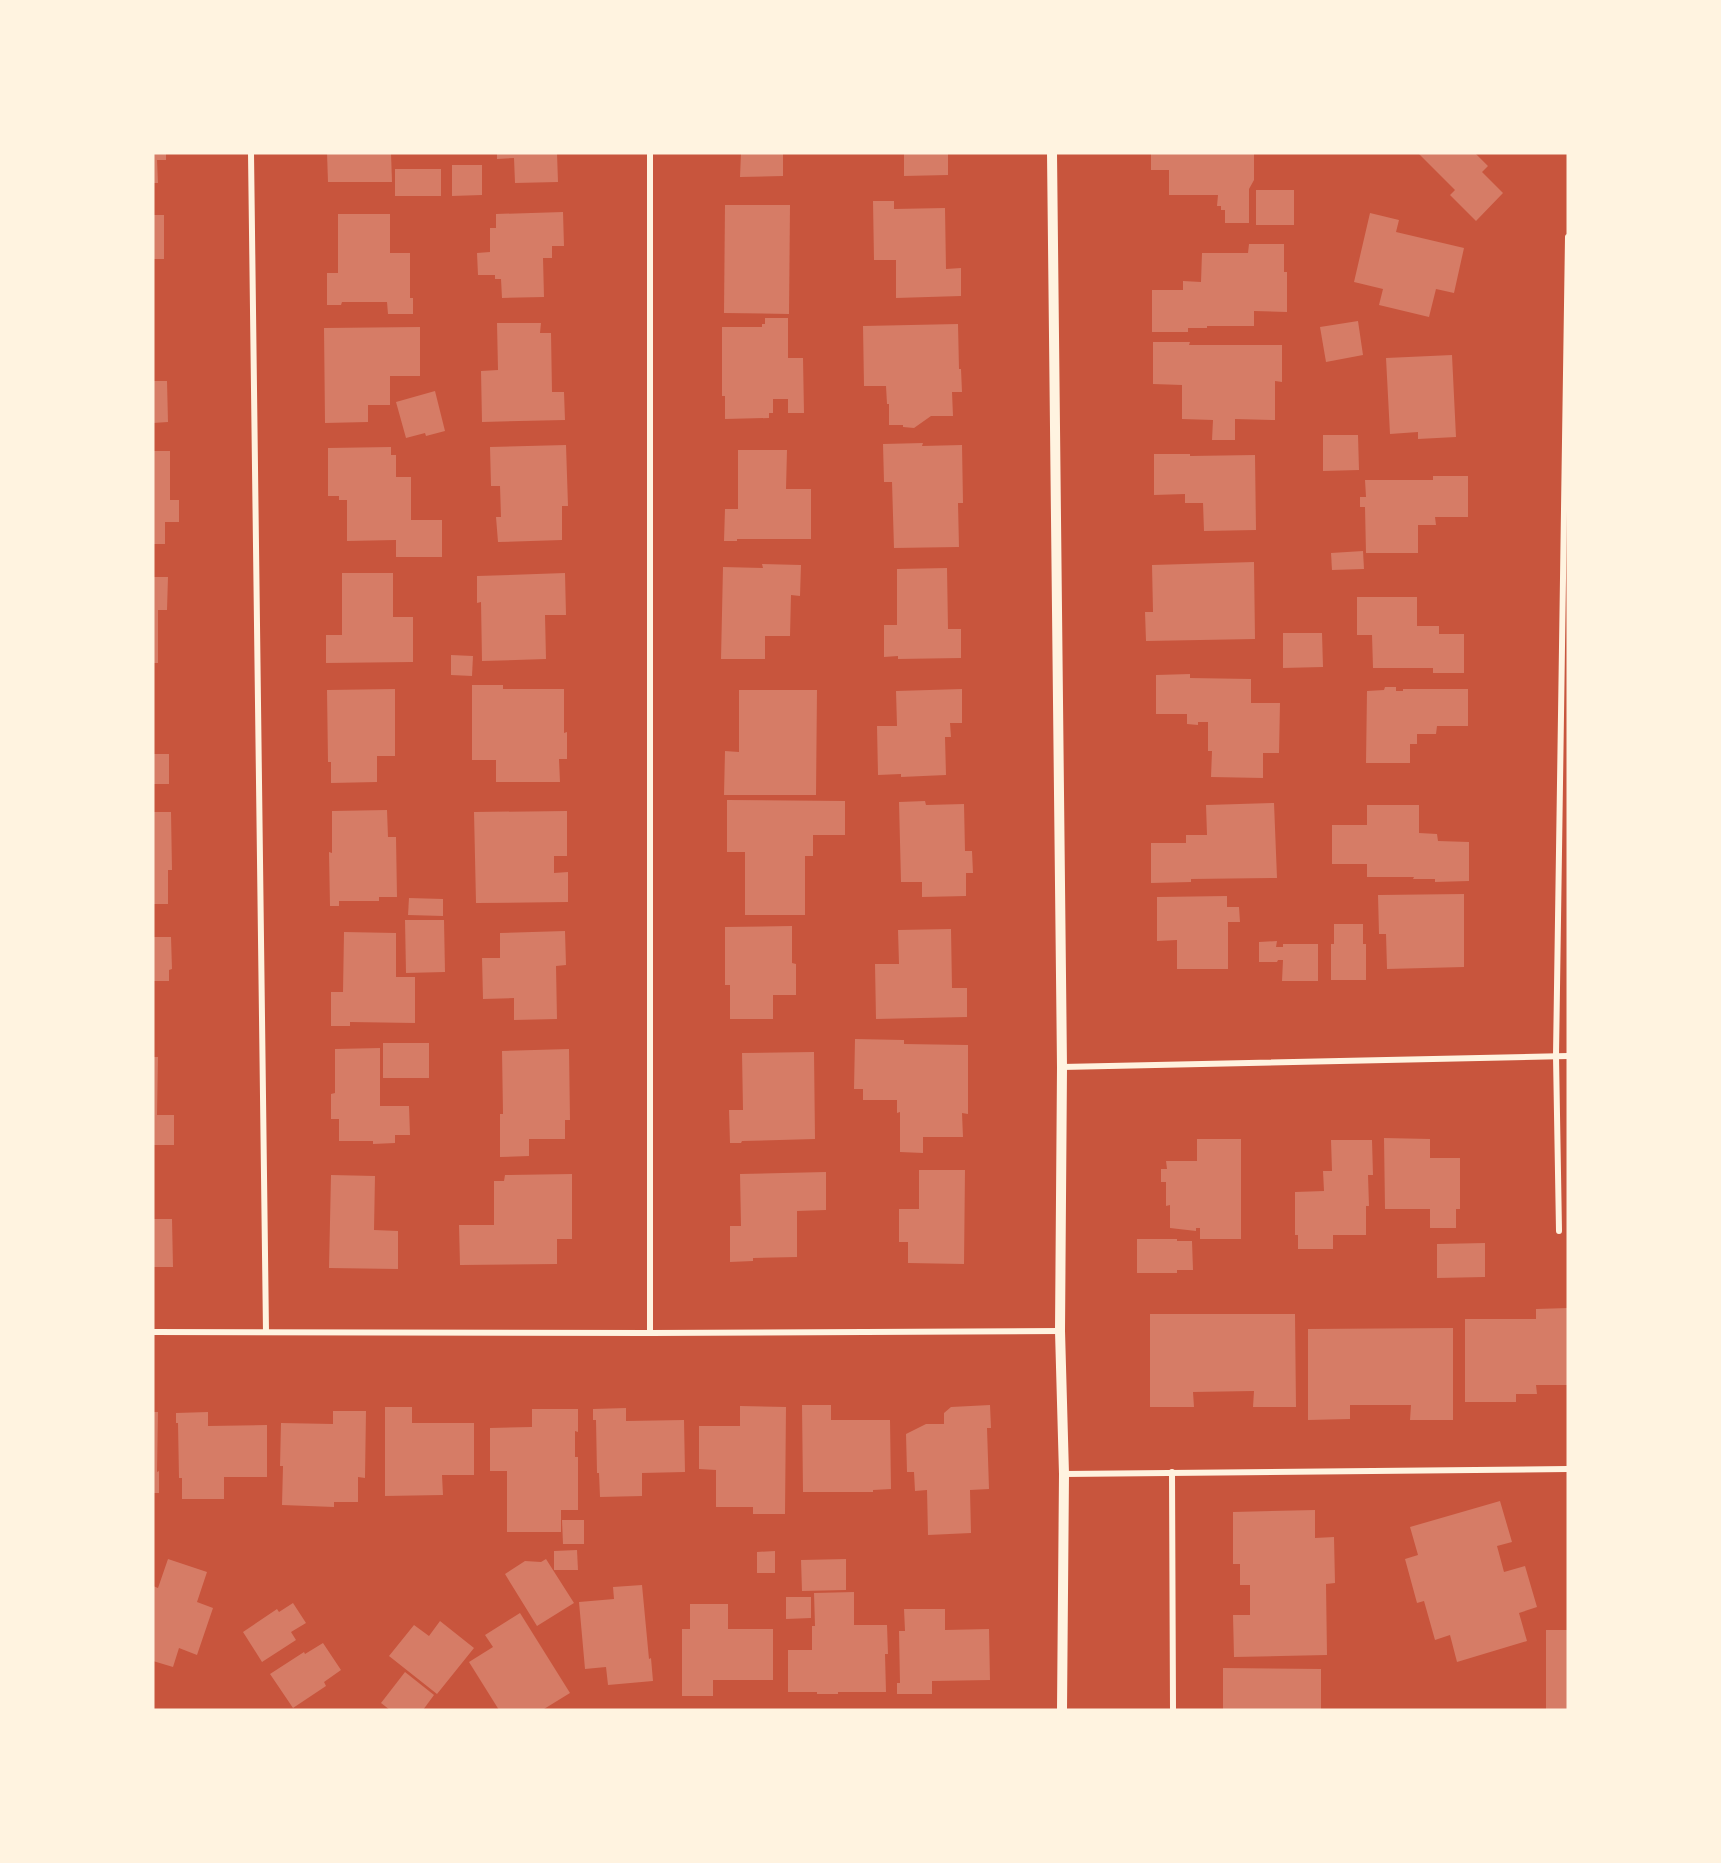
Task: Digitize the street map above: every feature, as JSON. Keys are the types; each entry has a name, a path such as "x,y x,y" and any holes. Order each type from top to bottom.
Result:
{"street":[{"path":"251,153 266,1332"},
{"path":"650,153 650,1333"},
{"path":"1052,153 1062,1066 1060,1331 1064,1474 1062,1710"},
{"path":"1559,1231 1556,1056 1567,237"},
{"path":"1062,1066 1568,1056"},
{"path":"153,1332 1060,1331"},
{"path":"1064,1474 1568,1470"},
{"path":"1172,1472 1173,1710"}],"building":[{"path":"153,153 166,153 166,160 157,160 158,183 153,183"},
{"path":"327,153 391,153 392,182 328,182"},
{"path":"497,153 557,153 558,182 515,183 514,158 497,159"},
{"path":"741,153 783,153 783,176 740,177"},
{"path":"904,153 948,153 948,175 904,176"},
{"path":"1151,153 1254,153 1254,180 1249,189 1249,223 1225,223 1225,210 1217,206 1218,195 1169,195 1169,170 1151,170"},
{"path":"1418,153 1475,153 1488,166 1482,172 1503,193 1476,221 1450,195 1455,190"},
{"path":"452,165 482,165 482,195 452,196"},
{"path":"395,169 441,169 441,196 395,196"},
{"path":"1256,190 1294,190 1294,225 1256,225"},
{"path":"873,201 894,201 894,209 945,208 946,269 961,268 961,296 896,298 896,260 874,260"},
{"path":"725,205 790,205 789,314 724,313"},
{"path":"563,212 564,246 552,246 552,258 543,258 544,297 502,298 501,279 495,279 495,275 478,275 477,253 490,252 490,228 496,228 496,214"},
{"path":"1370,213 1399,220 1396,232 1464,248 1454,293 1436,289 1429,317 1379,305 1383,289 1354,282"},
{"path":"338,214 390,214 390,253 410,253 410,298 413,298 413,314 388,314 387,302 342,302 341,305 327,305 327,273 338,273"},
{"path":"153,215 164,215 164,259 153,259"},
{"path":"1249,244 1284,244 1287,312 1254,311 1254,326 1207,326 1207,328 1188,328 1188,332 1152,332 1152,290 1183,290 1183,281 1201,282 1202,253 1248,253"},
{"path":"765,318 788,318 788,358 803,358 804,413 788,413 788,399 773,399 773,413 769,413 769,418 725,419 725,396 722,396 722,327 762,327 762,324 765,324"},
{"path":"1358,321 1363,355 1326,362 1320,327"},
{"path":"497,323 541,323 540,333 551,333 552,392 564,392 565,420 482,422 481,371 498,370"},
{"path":"958,324 962,392 952,392 953,416 931,416 914,428 889,425 886,386 864,386 863,326"},
{"path":"420,327 420,376 390,376 390,405 368,405 368,422 325,423 324,328"},
{"path":"1153,342 1190,342 1189,345 1282,345 1282,382 1275,381 1275,420 1235,419 1235,440 1212,440 1213,420 1182,419 1182,385 1153,384"},
{"path":"1452,355 1456,437 1418,439 1418,432 1390,434 1386,358"},
{"path":"153,381 167,381 168,422 153,423"},
{"path":"435,391 445,431 406,438 396,402"},
{"path":"1323,435 1358,435 1359,470 1323,471"},
{"path":"923,443 922,446 962,445 963,503 958,503 959,547 894,548 892,482 884,482 883,444"},
{"path":"566,445 568,506 562,506 562,540 498,542 496,517 501,517 500,486 491,486 490,447"},
{"path":"391,447 391,455 396,455 396,477 411,477 411,520 442,520 442,557 396,557 396,540 347,541 347,500 339,500 339,496 328,496 328,448"},
{"path":"738,450 787,450 786,489 811,489 811,539 724,541 725,509 738,509"},
{"path":"153,451 170,451 170,500 179,500 179,522 165,522 165,544 153,544"},
{"path":"1154,454 1255,455 1256,530 1204,531 1203,503 1185,503 1185,494 1154,495"},
{"path":"1433,476 1468,476 1468,517 1435,517 1436,525 1418,525 1418,553 1366,553 1365,507 1360,507 1360,497 1366,497 1365,480 1433,480"},
{"path":"1363,551 1364,569 1332,570 1331,553"},
{"path":"1254,562 1255,639 1146,641 1145,612 1153,612 1152,565"},
{"path":"762,564 801,565 800,596 791,595 790,636 765,636 765,659 721,659 723,567 763,568"},
{"path":"947,568 948,629 961,629 961,658 898,659 898,656 884,657 884,625 897,625 897,569"},
{"path":"342,573 393,573 393,617 413,617 413,662 326,663 326,635 342,635"},
{"path":"565,573 566,615 545,615 546,659 482,661 481,602 477,603 477,576"},
{"path":"153,577 168,577 167,610 158,610 158,663 153,663"},
{"path":"1357,597 1417,597 1417,626 1439,626 1439,634 1464,634 1464,673 1433,673 1433,668 1373,668 1372,635 1357,635"},
{"path":"1283,633 1322,633 1323,667 1283,668"},
{"path":"451,655 473,656 472,676 451,675"},
{"path":"1190,674 1190,678 1251,679 1251,703 1280,703 1279,753 1263,753 1263,778 1211,777 1212,751 1208,751 1208,722 1198,722 1198,725 1187,724 1187,714 1156,714 1156,675"},
{"path":"472,685 503,685 503,689 564,689 564,733 567,732 567,759 559,759 560,782 496,782 496,760 472,760"},
{"path":"1385,687 1396,687 1396,691 1403,691 1403,689 1468,689 1468,726 1437,726 1436,734 1417,734 1417,744 1410,744 1410,763 1366,763 1367,691 1384,690"},
{"path":"395,689 395,756 377,756 377,782 331,783 331,762 328,762 327,690"},
{"path":"962,689 962,723 950,723 951,737 945,737 946,775 901,777 901,774 878,775 877,726 897,726 896,691"},
{"path":"739,690 817,690 816,795 724,795 725,751 739,752"},
{"path":"153,754 169,754 169,784 153,784"},
{"path":"727,800 845,801 845,835 813,835 813,856 805,856 805,915 745,915 745,852 727,852"},
{"path":"925,801 926,805 964,804 965,851 972,851 973,873 966,873 966,896 922,897 922,882 901,882 899,802"},
{"path":"1274,803 1277,878 1191,879 1191,882 1151,883 1151,843 1186,843 1186,835 1207,835 1206,805"},
{"path":"1367,805 1419,805 1419,833 1437,834 1438,841 1469,842 1469,881 1435,882 1435,879 1413,879 1414,877 1367,877 1367,864 1332,864 1332,825 1367,825"},
{"path":"387,810 388,837 396,837 397,897 379,897 379,901 339,901 339,906 330,906 329,852 332,853 332,811"},
{"path":"567,811 567,856 554,856 554,873 568,872 568,902 476,903 474,812"},
{"path":"153,812 171,812 172,870 168,870 168,904 153,904"},
{"path":"1464,894 1464,967 1387,969 1386,934 1379,934 1378,895"},
{"path":"1227,896 1227,907 1239,907 1240,922 1228,922 1228,969 1177,969 1177,940 1157,941 1157,897"},
{"path":"409,898 443,899 443,916 408,915"},
{"path":"405,920 444,920 445,972 406,973"},
{"path":"1334,924 1363,924 1363,944 1366,944 1366,980 1331,980 1331,944 1334,944"},
{"path":"792,926 792,963 796,964 796,995 773,995 773,1019 730,1019 730,985 725,985 725,927"},
{"path":"951,929 952,988 967,988 967,1017 876,1019 875,964 899,964 898,930"},
{"path":"565,931 566,965 556,966 557,1019 514,1020 514,998 483,999 482,958 500,958 500,933"},
{"path":"344,932 396,933 396,977 415,977 415,1023 350,1022 350,1026 331,1026 331,992 343,992"},
{"path":"153,937 171,937 172,969 169,970 169,981 153,981"},
{"path":"1277,941 1276,947 1283,947 1283,944 1318,944 1318,981 1282,981 1283,960 1259,962 1259,942"},
{"path":"855,1039 904,1040 904,1044 968,1045 968,1114 962,1113 963,1137 923,1137 923,1153 900,1152 900,1112 897,1113 897,1100 863,1100 863,1089 854,1089"},
{"path":"383,1043 429,1043 429,1078 383,1078"},
{"path":"380,1048 380,1106 409,1106 410,1135 395,1135 395,1143 339,1141 339,1119 331,1119 331,1094 335,1093 335,1049"},
{"path":"569,1049 570,1120 565,1120 565,1139 529,1139 529,1156 500,1157 500,1114 503,1114 502,1051"},
{"path":"814,1052 815,1139 730,1143 729,1110 743,1110 742,1053"},
{"path":"153,1057 158,1057 157,1115 174,1115 174,1145 153,1145"},
{"path":"1384,1138 1430,1139 1430,1158 1460,1158 1460,1209 1456,1209 1456,1228 1430,1228 1430,1209 1385,1209"},
{"path":"1197,1139 1241,1139 1241,1239 1200,1239 1200,1228 1196,1228 1196,1231 1170,1228 1170,1205 1166,1206 1166,1182 1161,1182 1161,1169 1167,1169 1166,1161 1197,1161"},
{"path":"1331,1140 1372,1140 1373,1175 1368,1175 1369,1206 1366,1206 1366,1235 1333,1235 1333,1249 1298,1249 1298,1235 1295,1235 1295,1192 1324,1191 1323,1171 1332,1171"},
{"path":"919,1170 965,1170 964,1264 908,1263 908,1242 899,1242 899,1209 919,1209"},
{"path":"826,1172 826,1210 797,1211 797,1257 753,1258 753,1261 730,1262 730,1226 741,1226 740,1174"},
{"path":"572,1174 572,1239 557,1239 557,1264 460,1265 459,1225 494,1225 494,1181 504,1181 505,1175"},
{"path":"331,1175 375,1176 374,1230 398,1231 398,1269 329,1268"},
{"path":"153,1219 172,1219 173,1267 153,1267"},
{"path":"1137,1239 1192,1241 1193,1270 1177,1270 1177,1273 1137,1273"},
{"path":"1485,1243 1485,1277 1437,1278 1437,1244"},
{"path":"1568,1308 1568,1385 1536,1385 1537,1394 1516,1394 1516,1402 1465,1402 1465,1319 1536,1319 1536,1309"},
{"path":"1150,1314 1295,1314 1296,1407 1253,1407 1254,1391 1193,1392 1194,1407 1150,1407"},
{"path":"1453,1328 1453,1420 1410,1420 1411,1405 1350,1405 1350,1419 1308,1420 1308,1329"},
{"path":"802,1405 831,1405 831,1420 890,1420 891,1489 873,1490 873,1492 803,1492"},
{"path":"990,1405 991,1428 987,1428 989,1489 970,1490 971,1533 928,1535 927,1490 915,1491 914,1472 907,1472 906,1434 926,1424 944,1424 944,1413 951,1407"},
{"path":"740,1406 786,1407 785,1514 753,1514 753,1507 716,1507 716,1470 699,1469 699,1426 740,1426"},
{"path":"385,1407 412,1407 412,1423 474,1423 474,1475 442,1475 443,1495 385,1496"},
{"path":"626,1408 626,1421 684,1420 685,1472 642,1473 642,1496 600,1497 596,1420 593,1420 593,1409"},
{"path":"532,1409 578,1409 575,1457 578,1457 578,1510 561,1510 561,1532 507,1532 507,1471 490,1471 490,1428 532,1427"},
{"path":"333,1411 366,1411 365,1478 358,1477 358,1502 334,1502 334,1507 282,1505 281,1423 333,1424"},
{"path":"153,1412 158,1412 159,1493 153,1493"},
{"path":"208,1412 208,1426 267,1425 267,1477 224,1477 224,1499 182,1499 176,1413"},
{"path":"1500,1501 1512,1542 1497,1546 1504,1572 1525,1566 1537,1607 1519,1613 1527,1641 1457,1662 1450,1635 1435,1640 1424,1601 1417,1603 1405,1559 1418,1555 1410,1527"},
{"path":"1315,1510 1315,1538 1334,1537 1335,1583 1326,1584 1327,1655 1234,1657 1233,1615 1250,1615 1250,1585 1240,1585 1240,1564 1233,1564 1233,1512"},
{"path":"562,1520 584,1520 584,1544 563,1544"},
{"path":"577,1550 578,1570 554,1570 554,1551"},
{"path":"775,1551 775,1573 757,1573 757,1552"},
{"path":"168,1559 207,1572 197,1602 213,1608 197,1655 179,1648 173,1667 153,1661 153,1586 158,1588"},
{"path":"546,1559 574,1603 537,1626 505,1574 525,1561 541,1562"},
{"path":"846,1559 846,1590 802,1591 801,1560"},
{"path":"642,1585 653,1681 608,1685 606,1667 585,1669 579,1602 614,1599 613,1587"},
{"path":"854,1592 854,1625 887,1625 886,1692 817,1694 817,1692 788,1692 788,1650 812,1650 812,1626 815,1626 814,1593"},
{"path":"786,1597 811,1597 811,1618 786,1619"},
{"path":"293,1603 306,1623 291,1632 296,1640 262,1662 243,1632 277,1609 279,1612"},
{"path":"690,1604 728,1604 728,1629 773,1629 773,1680 713,1680 713,1696 682,1696 682,1629 690,1629"},
{"path":"904,1609 945,1609 945,1630 989,1629 990,1680 932,1681 932,1694 897,1694 897,1683 900,1683 899,1631 905,1631"},
{"path":"520,1613 570,1693 545,1710 499,1710 469,1662 493,1647 485,1635"},
{"path":"440,1621 474,1648 437,1694 389,1656 414,1625 429,1636"},
{"path":"1546,1630 1568,1630 1568,1710 1546,1710"},
{"path":"323,1643 341,1670 324,1682 326,1686 293,1708 270,1674 304,1652 305,1654"},
{"path":"1223,1668 1321,1669 1321,1710 1223,1710"},
{"path":"405,1672 434,1695 423,1710 390,1710 381,1703"}]}
